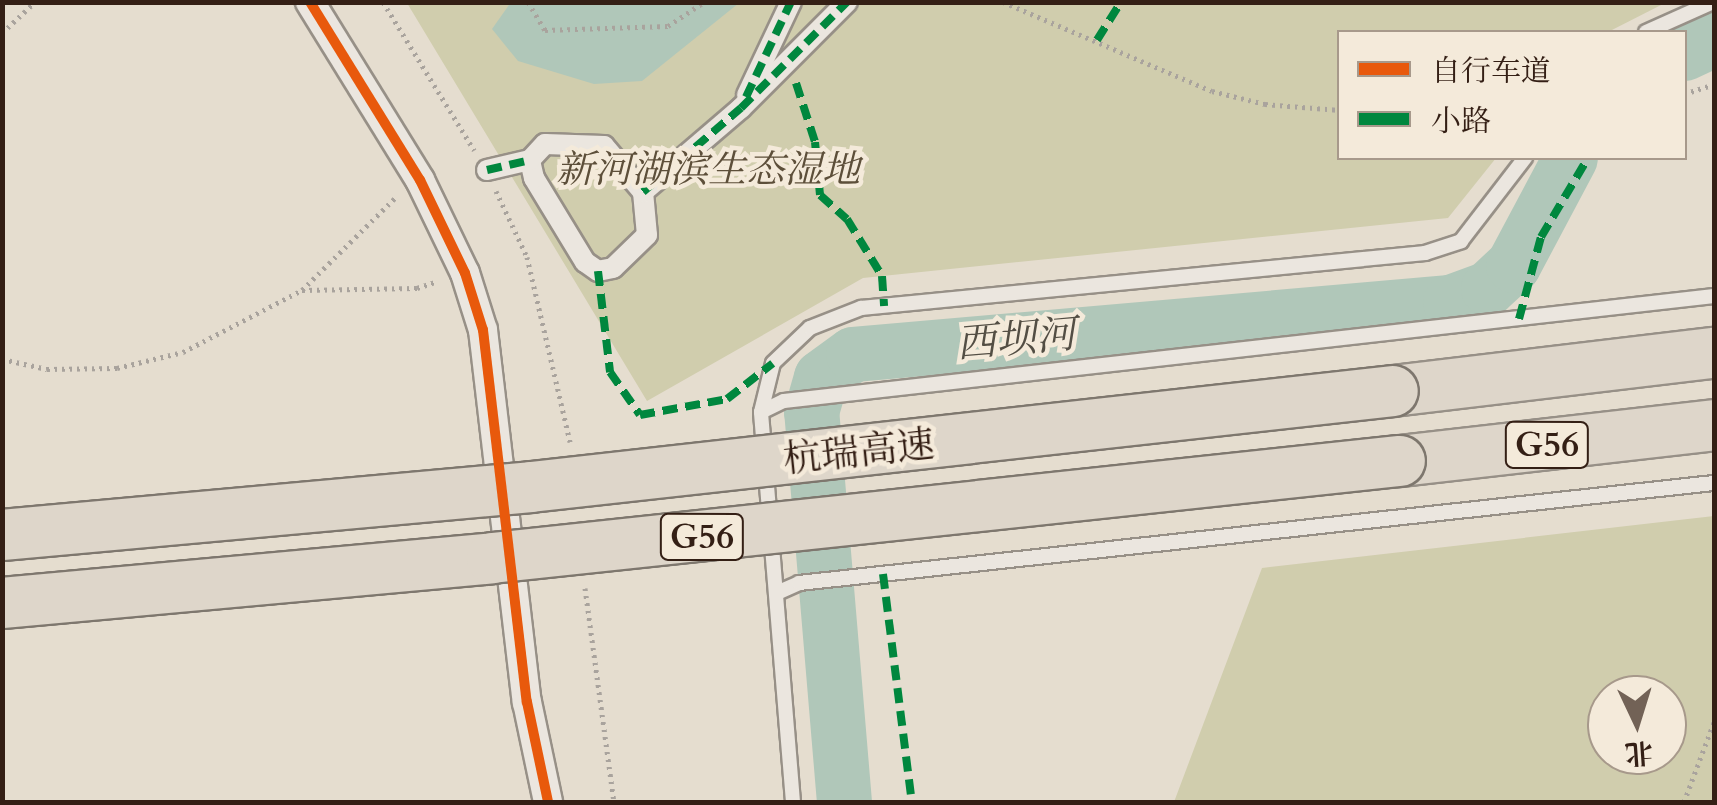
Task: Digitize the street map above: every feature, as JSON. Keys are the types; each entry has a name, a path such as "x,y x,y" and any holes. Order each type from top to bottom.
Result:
{"highway":[{"name":"杭瑞高速","path":"2,536 531,487 1714,354"},
{"name":"杭瑞高速","path":"2,603 508,557 1714,425"}],"street":[{"path":"310,2 420,180 465,273 494,402 527,702 548,802"},
{"path":"741,108 791,2"},
{"path":"643,192 741,108 847,2"},
{"path":"487,170 530,160 545,144 604,146 643,192 647,235 613,268 598,271 585,262 530,160"}],"lane":[{"path":"1650,30 1713,2"},
{"path":"793,802 779,592 761,412 774,363 810,328 861,308 1425,254 1461,241 1523,160"},
{"path":"761,412 784,402 1714,296"},
{"path":"779,592 799,583 1714,483"}],"path":[{"path":"2,33 34,2"},
{"path":"383,2 487,170 527,257 555,357 572,462"},
{"path":"528,2 545,30 668,26 704,2"},
{"path":"1003,2 1212,91 1337,110"},
{"path":"1687,93 1714,84"},
{"path":"2,359 46,369 134,364 183,352 302,290 387,204 420,180"},
{"path":"302,290 418,288 465,273"},
{"path":"584,578 614,802"},
{"path":"1684,802 1714,722"}],"green space":[{"name":"新河湖滨生态湿地","path":"407,3 1665,3 1612,30 1337,30 1337,160 1494,160 1448,218 863,278 647,401"},
{"path":"1714,516 1714,802 1174,802 1262,568"}],"shaded area":[{"path":"511,2 739,3 642,81 594,84 518,61 492,29"}],"waterway":[{"name":"西坝河","path":"1687,52 1714,39"},
{"name":"西坝河","path":"844,802 811,412 821,377 853,354 1450,302 1488,288 1513,265 1569,160"}],"marked path":[{"path":"746,97 791,2"},
{"path":"643,192 741,108 847,2"},
{"path":"1097,40 1121,2"},
{"path":"796,83 815,142 820,195 847,219 882,276 884,306"},
{"path":"487,170 530,160"},
{"path":"1519,319 1541,237 1587,160"},
{"path":"598,271 610,372 640,415 727,399 773,363"},
{"path":"883,574 912,802"}],"cycle path":[{"path":"310,2 420,180 465,273 483,330 527,702 548,802"}]}
